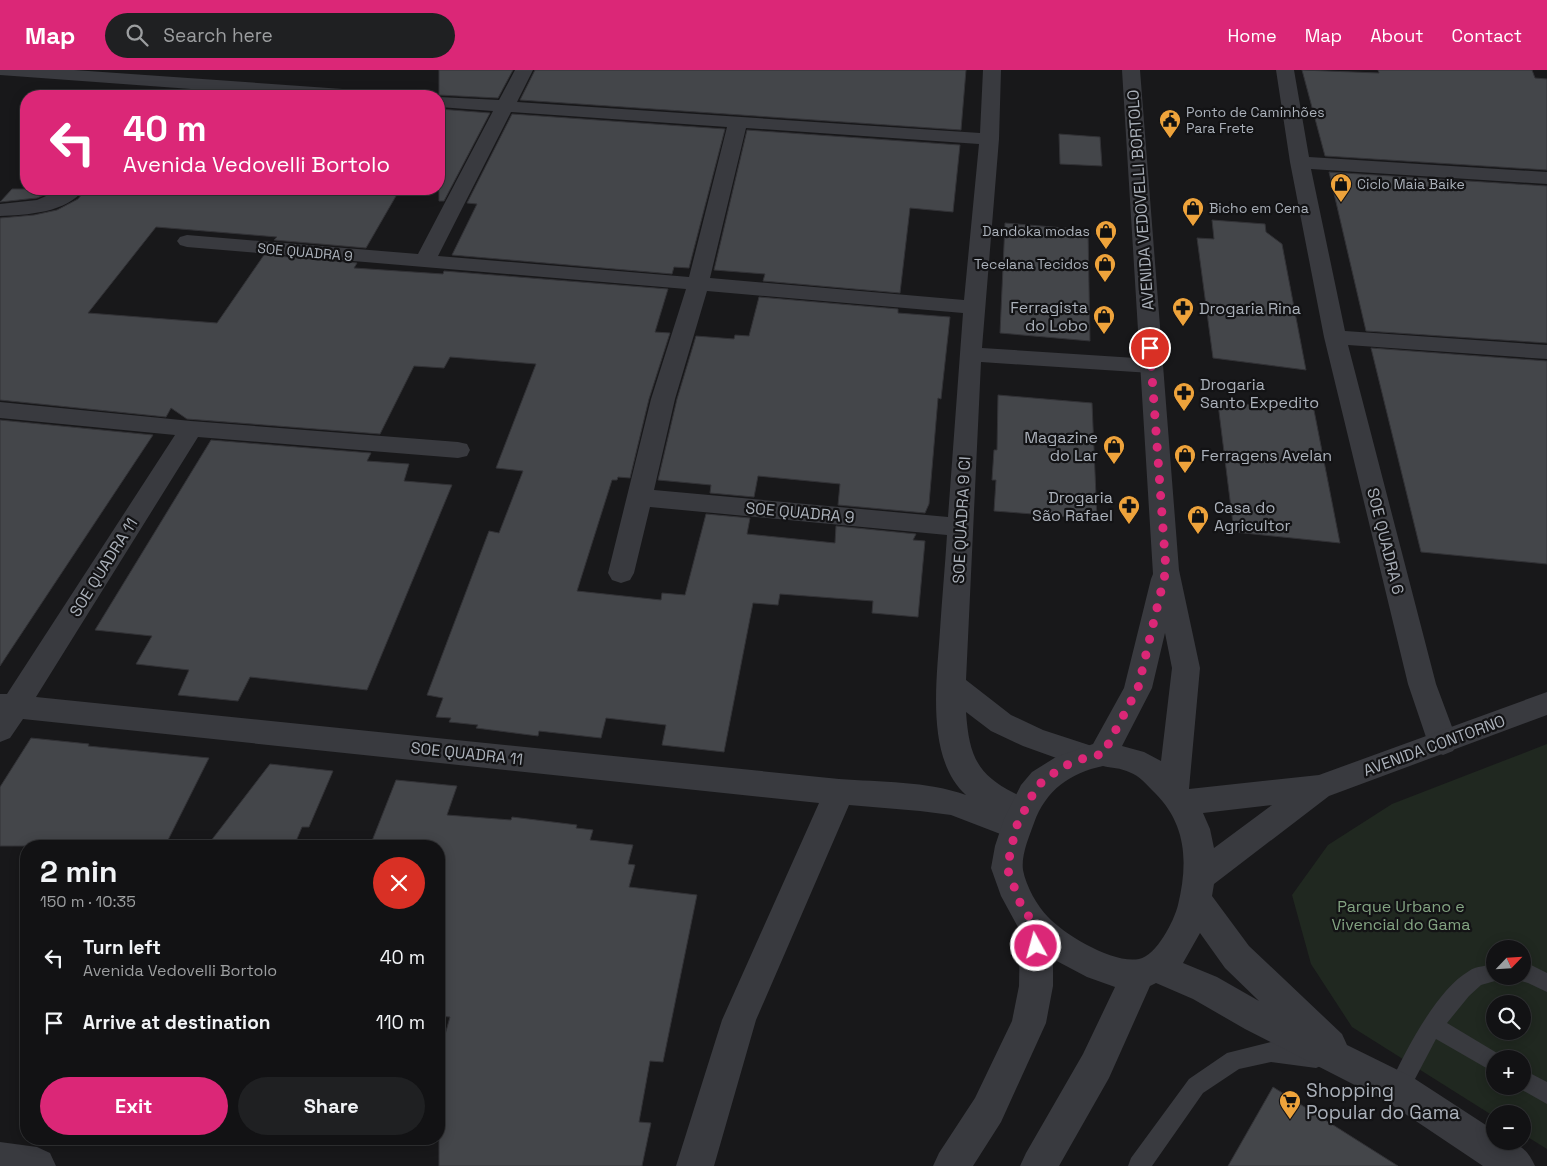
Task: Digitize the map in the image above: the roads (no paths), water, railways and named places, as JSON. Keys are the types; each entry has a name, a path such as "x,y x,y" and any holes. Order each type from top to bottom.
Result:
{"street":[{"path":"0,70 275,90"},
{"path":"424,262 524,70"},
{"name":"SOE QUADRA 9 CI","path":"992,70 989,139 970,354 951,685 952,731 958,755 971,779 1019,820"},
{"name":"AVENIDA VEDOVELLI BORTOLO","path":"1131,70 1166,570 1186,668 1178,796"},
{"name":"SOE QUADRA 6","path":"1284,70 1300,162 1335,337 1422,684 1443,743"},
{"path":"445,102 989,139"},
{"path":"621,572 663,399 698,285 738,122"},
{"path":"1300,162 1547,178"},
{"path":"0,210 25,209 65,195"},
{"name":"SOE QUADRA 9","path":"186,241 974,307"},
{"path":"1335,337 1547,352"},
{"path":"970,354 1152,366"},
{"path":"0,410 458,450"},
{"name":"SOE QUADRA 11","path":"191,428 5,714 920,798 953,803 1019,820"},
{"name":"SOE QUADRA 9","path":"640,497 961,527"},
{"name":"AVENIDA VEDOVELLI BORTOLO","path":"1095,756 1138,688 1166,570"},
{"path":"951,685 1001,723 1033,738 1095,756 1125,758 1145,765 1178,796 1192,823 1200,847 1198,888 1186,929 1172,951 1146,970 1096,1066 1039,1166"},
{"name":"AVENIDA CONTORNO","path":"1178,796 1320,787 1547,703"},
{"path":"1095,756 1062,767 1037,786 1019,820 1007,868 1021,905 1036,927 1060,946 1081,959 1109,970 1146,970 1205,988 1256,1018 1399,1089 1516,1166"},
{"name":"AVENIDA CONTORNO","path":"1198,888 1320,787"},
{"path":"694,1166 739,1020 807,869 839,792"},
{"path":"1198,888 1238,957 1345,1061"},
{"path":"952,1166 988,1110 1029,1023 1036,986 1036,927"},
{"path":"0,1161 37,1166"}],"lane":[{"path":"1531,974 1547,983"},
{"path":"1399,1089 1432,1025 1462,989 1476,977 1486,975"},
{"path":"1432,1025 1486,1058"},
{"path":"1139,1166 1196,1086 1234,1060 1271,1052 1345,1061"},
{"path":"1531,1084 1547,1094"}],"place":[{"name":"Ponto de Caminhões Para Frete","path":"1170,139"},
{"name":"Ciclo Maia Baike","path":"1341,203"},
{"name":"Bicho em Cena","path":"1193,227"},
{"name":"Dandoka modas","path":"1106,250"},
{"name":"Tecelana Tecidos","path":"1105,283"},
{"name":"Drogaria Rina","path":"1183,327"},
{"name":"Ferragista do Lobo","path":"1104,335"},
{"name":"Drogaria Santo Expedito","path":"1184,412"},
{"name":"Magazine do Lar","path":"1114,465"},
{"name":"Ferragens Avelan","path":"1185,474"},
{"name":"Drogaria São Rafael","path":"1129,525"},
{"name":"Casa do Agricultor","path":"1198,535"},
{"name":"Shopping Popular do Gama","path":"1290,1120"}],"park label":[{"name":"Parque Urbano e Vivencial do Gama","path":"1401,915"}]}
